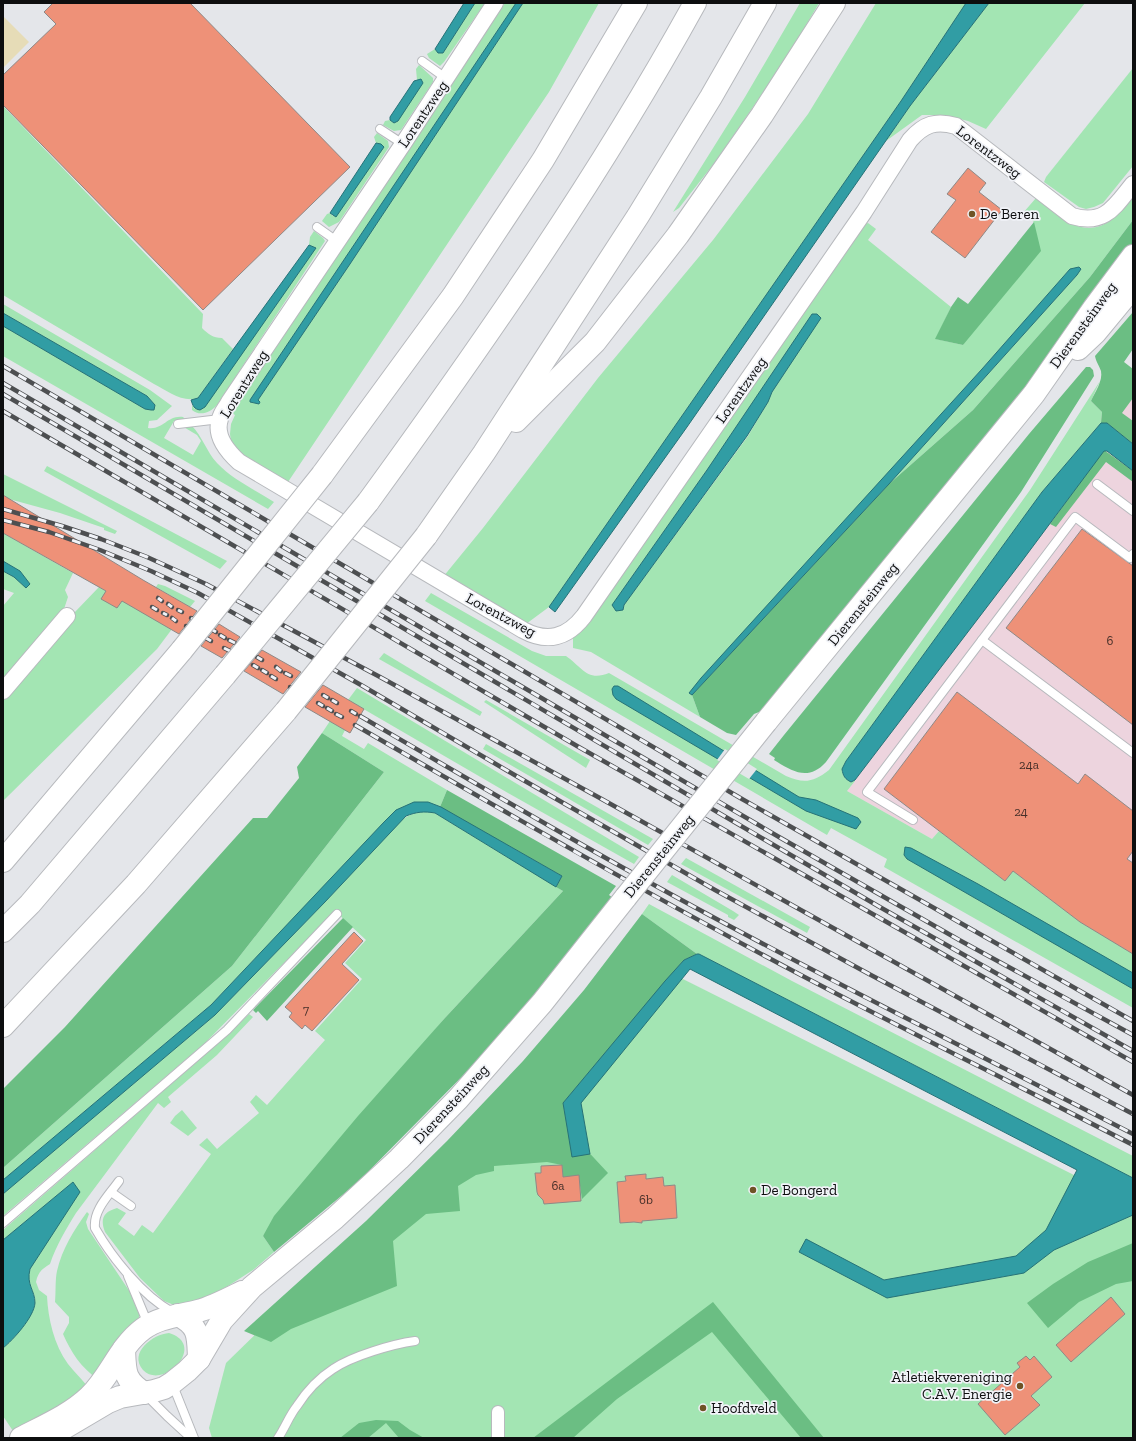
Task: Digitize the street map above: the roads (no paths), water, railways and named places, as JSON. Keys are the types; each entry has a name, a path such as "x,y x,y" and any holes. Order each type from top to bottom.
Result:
{"main road":[{"path":"614,42 630,3"},
{"path":"3,861 182,650 322,475 453,296 543,160 636,3"},
{"path":"3,931 30,904 225,675 368,502 449,390 590,179 672,46 695,3"},
{"path":"3,1026 136,884 286,711 426,536 484,453 638,216 711,96 765,3"},
{"path":"484,453 595,342 673,242 762,115 834,3"},
{"name":"Dierensteinweg","path":"199,1359 222,1320 252,1287 335,1218 399,1159 458,1099 542,1002 766,722 1034,394 1094,308 1133,256"},
{"name":"Dierensteinweg","path":"1034,394 1095,333 1133,287"},
{"name":"Dierensteinweg","path":"178,1315 206,1308 252,1287"},
{"path":"21,1438 73,1409 89,1397 105,1377 117,1356 133,1338 149,1326 161,1320 178,1315 188,1320 195,1329 198,1339 199,1359 172,1384 154,1391 129,1395 108,1402 47,1438"},
{"path":"124,1349 126,1374 134,1386 144,1393"}],"street":[{"name":"Lorentzweg","path":"495,3 447,79 229,402 220,419 218,429 222,442 229,453 239,462 523,630 540,637 556,636 571,630 584,616 860,219 910,140 919,130 925,126 940,123 956,126 1072,216 1081,219 1098,218 1105,215 1112,210 1133,184"},
{"path":"3,691 67,616"},
{"path":"498,1412 498,1438"}],"lane":[{"path":"422,61 447,79"},
{"path":"380,129 403,144"},
{"path":"317,227 338,242"},
{"path":"178,424 220,419"},
{"path":"1097,484 1133,511"},
{"path":"913,820 867,792 1074,517 1130,558 1133,554"},
{"path":"982,640 1133,753"},
{"path":"3,1223 227,1030 337,914"},
{"path":"119,1181 96,1214 94,1222 95,1228 126,1272 162,1306 178,1315"},
{"path":"111,1192 131,1206"},
{"path":"126,1272 149,1326"},
{"path":"278,1438 297,1405 321,1378 334,1368 351,1360 397,1344 415,1341"},
{"path":"172,1384 193,1438"},
{"path":"144,1393 167,1416 193,1438"}],"water":[{"path":"464,3 475,3 443,53 438,53 435,49"},
{"path":"516,3 523,3 258,400 260,402 259,404 250,402 250,400"},
{"path":"966,3 989,3 910,106 687,427 555,612 549,607 901,101"},
{"path":"421,79 423,83 398,121 394,123 390,120 390,117 414,81"},
{"path":"376,143 381,144 384,147 336,217 330,213"},
{"path":"309,245 316,248 205,407 200,410 195,408 191,400 198,398"},
{"path":"1079,267 1081,269 1077,275 889,484 692,695 689,693 982,369 1070,269"},
{"path":"3,313 147,396 155,405 154,410 145,409 3,326"},
{"path":"812,314 817,314 821,318 772,392 768,402 747,436 624,605 623,610 616,611 612,605 707,470"},
{"path":"1101,423 1107,423 1133,444 1133,471 1107,451 1104,451 855,780 851,782 847,780 842,769 846,761 1042,492"},
{"path":"3,561 20,571 30,584 26,588 14,577 3,571"},
{"path":"614,686 618,686 799,797 816,800 858,818 861,822 856,829 806,811 616,699 613,695 612,689"},
{"path":"414,802 428,802 441,807 562,876 556,887 435,813 420,812 406,816 215,1015 3,1194 3,1180 211,1005 396,810"},
{"path":"905,847 911,848 978,884 1133,973 1133,989 907,859 904,855"},
{"path":"697,954 1133,1178 1133,1215 1054,1250 1024,1273 887,1298 799,1252 806,1239 884,1280 1016,1256 1046,1230 1077,1170 690,969 581,1103 590,1154 572,1157 563,1103 665,981 684,960"},
{"path":"73,1182 80,1192 30,1269 29,1279 35,1298 34,1309 22,1328 3,1348 3,1240"}],"railway":[{"path":"3,366 742,799 1133,1021"},
{"path":"3,383 779,837 961,941 1133,1035"},
{"path":"3,394 878,906 1133,1051"},
{"path":"3,411 577,746 1133,1062"},
{"path":"3,509 101,539 147,557 206,584 380,677 598,797 1133,1095"},
{"path":"3,520 49,532 100,550 151,571 198,593 361,685 715,890 869,974 1133,1114"},
{"path":"158,598 162,601"},
{"path":"168,604 172,607"},
{"path":"152,607 157,610"},
{"path":"178,610 182,612"},
{"path":"163,613 167,615"},
{"path":"172,618 176,621"},
{"path":"191,618 196,621"},
{"path":"186,626 191,629"},
{"path":"211,629 216,632"},
{"path":"196,632 202,635"},
{"path":"220,635 225,638"},
{"path":"206,638 211,641"},
{"path":"229,640 235,643"},
{"path":"224,648 230,651"},
{"path":"248,651 253,654"},
{"path":"234,654 239,657"},
{"path":"257,657 262,660"},
{"path":"253,665 258,668"},
{"path":"276,667 281,671"},
{"path":"262,670 267,673"},
{"path":"285,673 291,676"},
{"path":"271,676 276,679"},
{"path":"304,684 309,687"},
{"path":"290,687 295,690"},
{"path":"299,692 304,695"},
{"path":"323,695 328,698"},
{"path":"332,700 337,703"},
{"path":"318,703 323,706"},
{"path":"327,708 332,711"},
{"path":"351,711 356,714"},
{"path":"336,714 342,717"},
{"path":"360,716 547,825 737,930 1133,1134"},
{"path":"355,725 685,913 881,1017 1133,1145"}],"place":[{"name":"De Beren","path":"972,214"},
{"name":"De Bongerd","path":"753,1190"},
{"name":"Atletiekvereniging C.A.V. Energie","path":"1020,1386"},
{"name":"Hoofdveld","path":"703,1408"}]}
